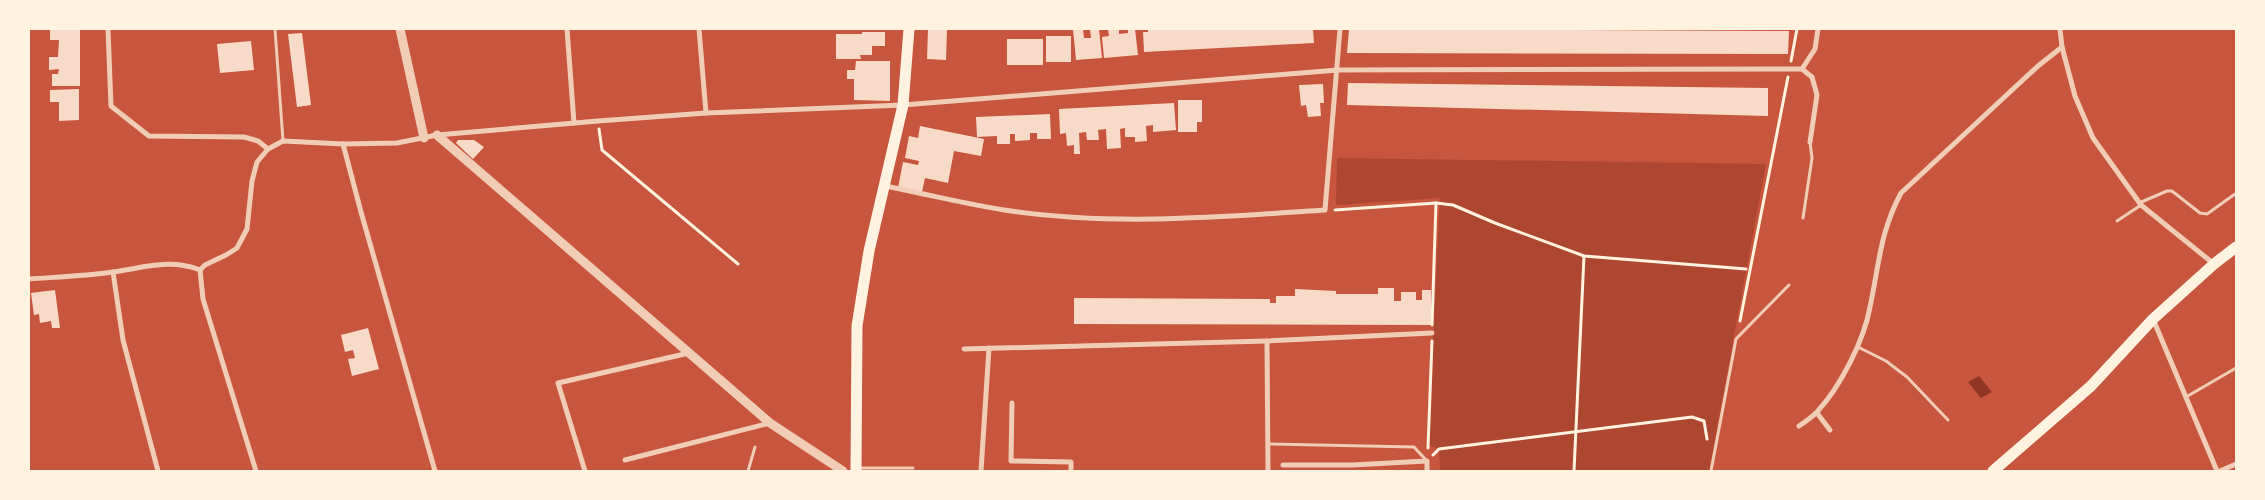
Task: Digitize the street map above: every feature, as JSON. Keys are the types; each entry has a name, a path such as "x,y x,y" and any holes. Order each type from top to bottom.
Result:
{"main road":[{"path":"856,470 857,326 869,251 903,104 908,29"},
{"path":"2000,469 2091,386 2153,319 2214,264 2236,247"}],"street":[{"path":"108,29 111,106 149,136 244,137 258,141 268,149"},
{"path":"400,29 424,138"},
{"path":"567,29 574,123"},
{"path":"699,29 706,113"},
{"path":"885,186 1012,211 1089,218 1190,219 1325,210 1340,29"},
{"path":"1802,69 1816,50 1818,29"},
{"path":"2060,29 2062,48 2075,96 2093,138 2140,204 2214,264"},
{"path":"1799,426 1816,412 1836,386 1857,347 1870,309 1880,245 1890,213 1901,193 2038,66 2062,48"},
{"path":"200,270 205,265 232,252 242,240 247,229 252,181 257,162 268,149 283,141 344,144 397,143 437,135 598,121 706,113 903,104 1338,70 1802,69 1812,77 1817,95 1810,142"},
{"path":"437,135 770,423 843,471"},
{"path":"344,144 360,212 435,471"},
{"path":"29,279 113,272 160,264 187,265 200,270"},
{"path":"200,270 204,299 256,471"},
{"path":"113,272 123,340 158,471"},
{"path":"2153,319 2217,471"},
{"path":"964,349 1267,341 1432,333"},
{"path":"1267,341 1268,471"},
{"path":"981,471 990,348"},
{"path":"585,471 558,383 690,353"},
{"path":"1012,403 1011,460 1071,462 1072,471"},
{"path":"1816,412 1830,430"},
{"path":"625,460 770,423"},
{"path":"1284,465 1352,465 1427,461 1427,471"},
{"path":"2220,471 2236,464"},
{"path":"1352,465 1352,471"}],"lane":[{"path":"275,29 283,141"},
{"path":"1803,218 1812,158 1810,142"},
{"path":"2118,221 2140,204 2167,191 2172,191 2200,213 2207,214 2235,194"},
{"path":"1711,471 1736,338 1789,285"},
{"path":"1857,347 1886,361 1907,377 1948,420"},
{"path":"2186,398 2236,368"},
{"path":"1269,444 1414,447 1427,461"},
{"path":"748,471 755,446"},
{"path":"856,470 913,468"}],"path":[{"path":"1736,338 1797,29"},
{"path":"598,121 602,150 738,264"},
{"path":"1325,210 1436,203 1453,205 1495,223 1584,256 1746,268"},
{"path":"1427,461 1436,203"},
{"path":"1574,471 1584,256"},
{"path":"1427,461 1439,449 1692,417 1704,421 1707,440 1706,448"}],"shaded area":[{"path":"1337,158 1766,164 1709,471 1440,471 1439,449 1428,445 1440,198 1336,205"},
{"path":"1979,376 1992,392 1981,398 1968,382"}],"building":[{"path":"50,29 80,29 80,86 52,86 52,74 58,74 59,69 49,70 49,57 58,57 59,40 50,40"},
{"path":"928,29 947,29 946,60 927,59"},
{"path":"1073,29 1083,29 1084,38 1091,38 1090,29 1099,29 1102,58 1076,60"},
{"path":"1108,29 1119,29 1119,34 1128,33 1128,29 1135,29 1138,55 1104,58 1102,37 1109,36"},
{"path":"1148,29 1313,29 1314,43 1144,52 1143,32 1148,32"},
{"path":"1349,29 1789,31 1788,54 1347,53"},
{"path":"862,32 885,32 885,46 872,46 872,55 860,55 861,59 836,59 836,34 862,34"},
{"path":"302,33 311,105 297,107 288,34"},
{"path":"1046,36 1071,36 1071,62 1046,62"},
{"path":"1007,39 1043,39 1043,65 1007,65"},
{"path":"251,41 254,70 220,73 217,44"},
{"path":"856,61 890,61 890,101 854,100 854,79 847,79 847,70 855,70"},
{"path":"1348,83 1768,88 1768,116 1347,105"},
{"path":"1323,84 1324,103 1320,103 1321,116 1308,117 1306,105 1301,106 1299,85"},
{"path":"79,89 79,120 59,121 59,102 50,102 50,90"},
{"path":"1178,100 1202,100 1202,122 1197,122 1197,132 1178,132"},
{"path":"1174,103 1176,130 1153,132 1153,125 1146,126 1147,141 1135,142 1135,137 1125,137 1125,128 1120,129 1121,148 1107,149 1106,129 1098,130 1099,140 1087,140 1086,132 1079,133 1080,154 1074,154 1074,145 1067,146 1066,133 1060,134 1059,109"},
{"path":"1050,114 1051,139 1037,139 1037,133 1030,133 1030,140 1015,141 1015,134 1010,134 1010,144 997,144 997,136 977,137 976,117"},
{"path":"920,126 984,139 981,156 954,151 948,183 925,178 922,192 898,188 903,162 918,165 919,161 905,158 909,136 918,138"},
{"path":"458,140 474,140 484,147 473,159 456,143"},
{"path":"1378,288 1394,288 1394,301 1401,301 1401,292 1416,292 1416,300 1422,300 1422,290 1431,290 1431,325 1074,324 1074,298 1270,299 1270,303 1276,303 1276,296 1295,296 1295,289 1336,291 1336,294 1378,294"},
{"path":"55,290 60,328 52,328 51,321 40,323 39,314 34,315 31,293"},
{"path":"368,328 379,369 352,376 348,359 355,358 353,350 345,352 341,335"}]}
